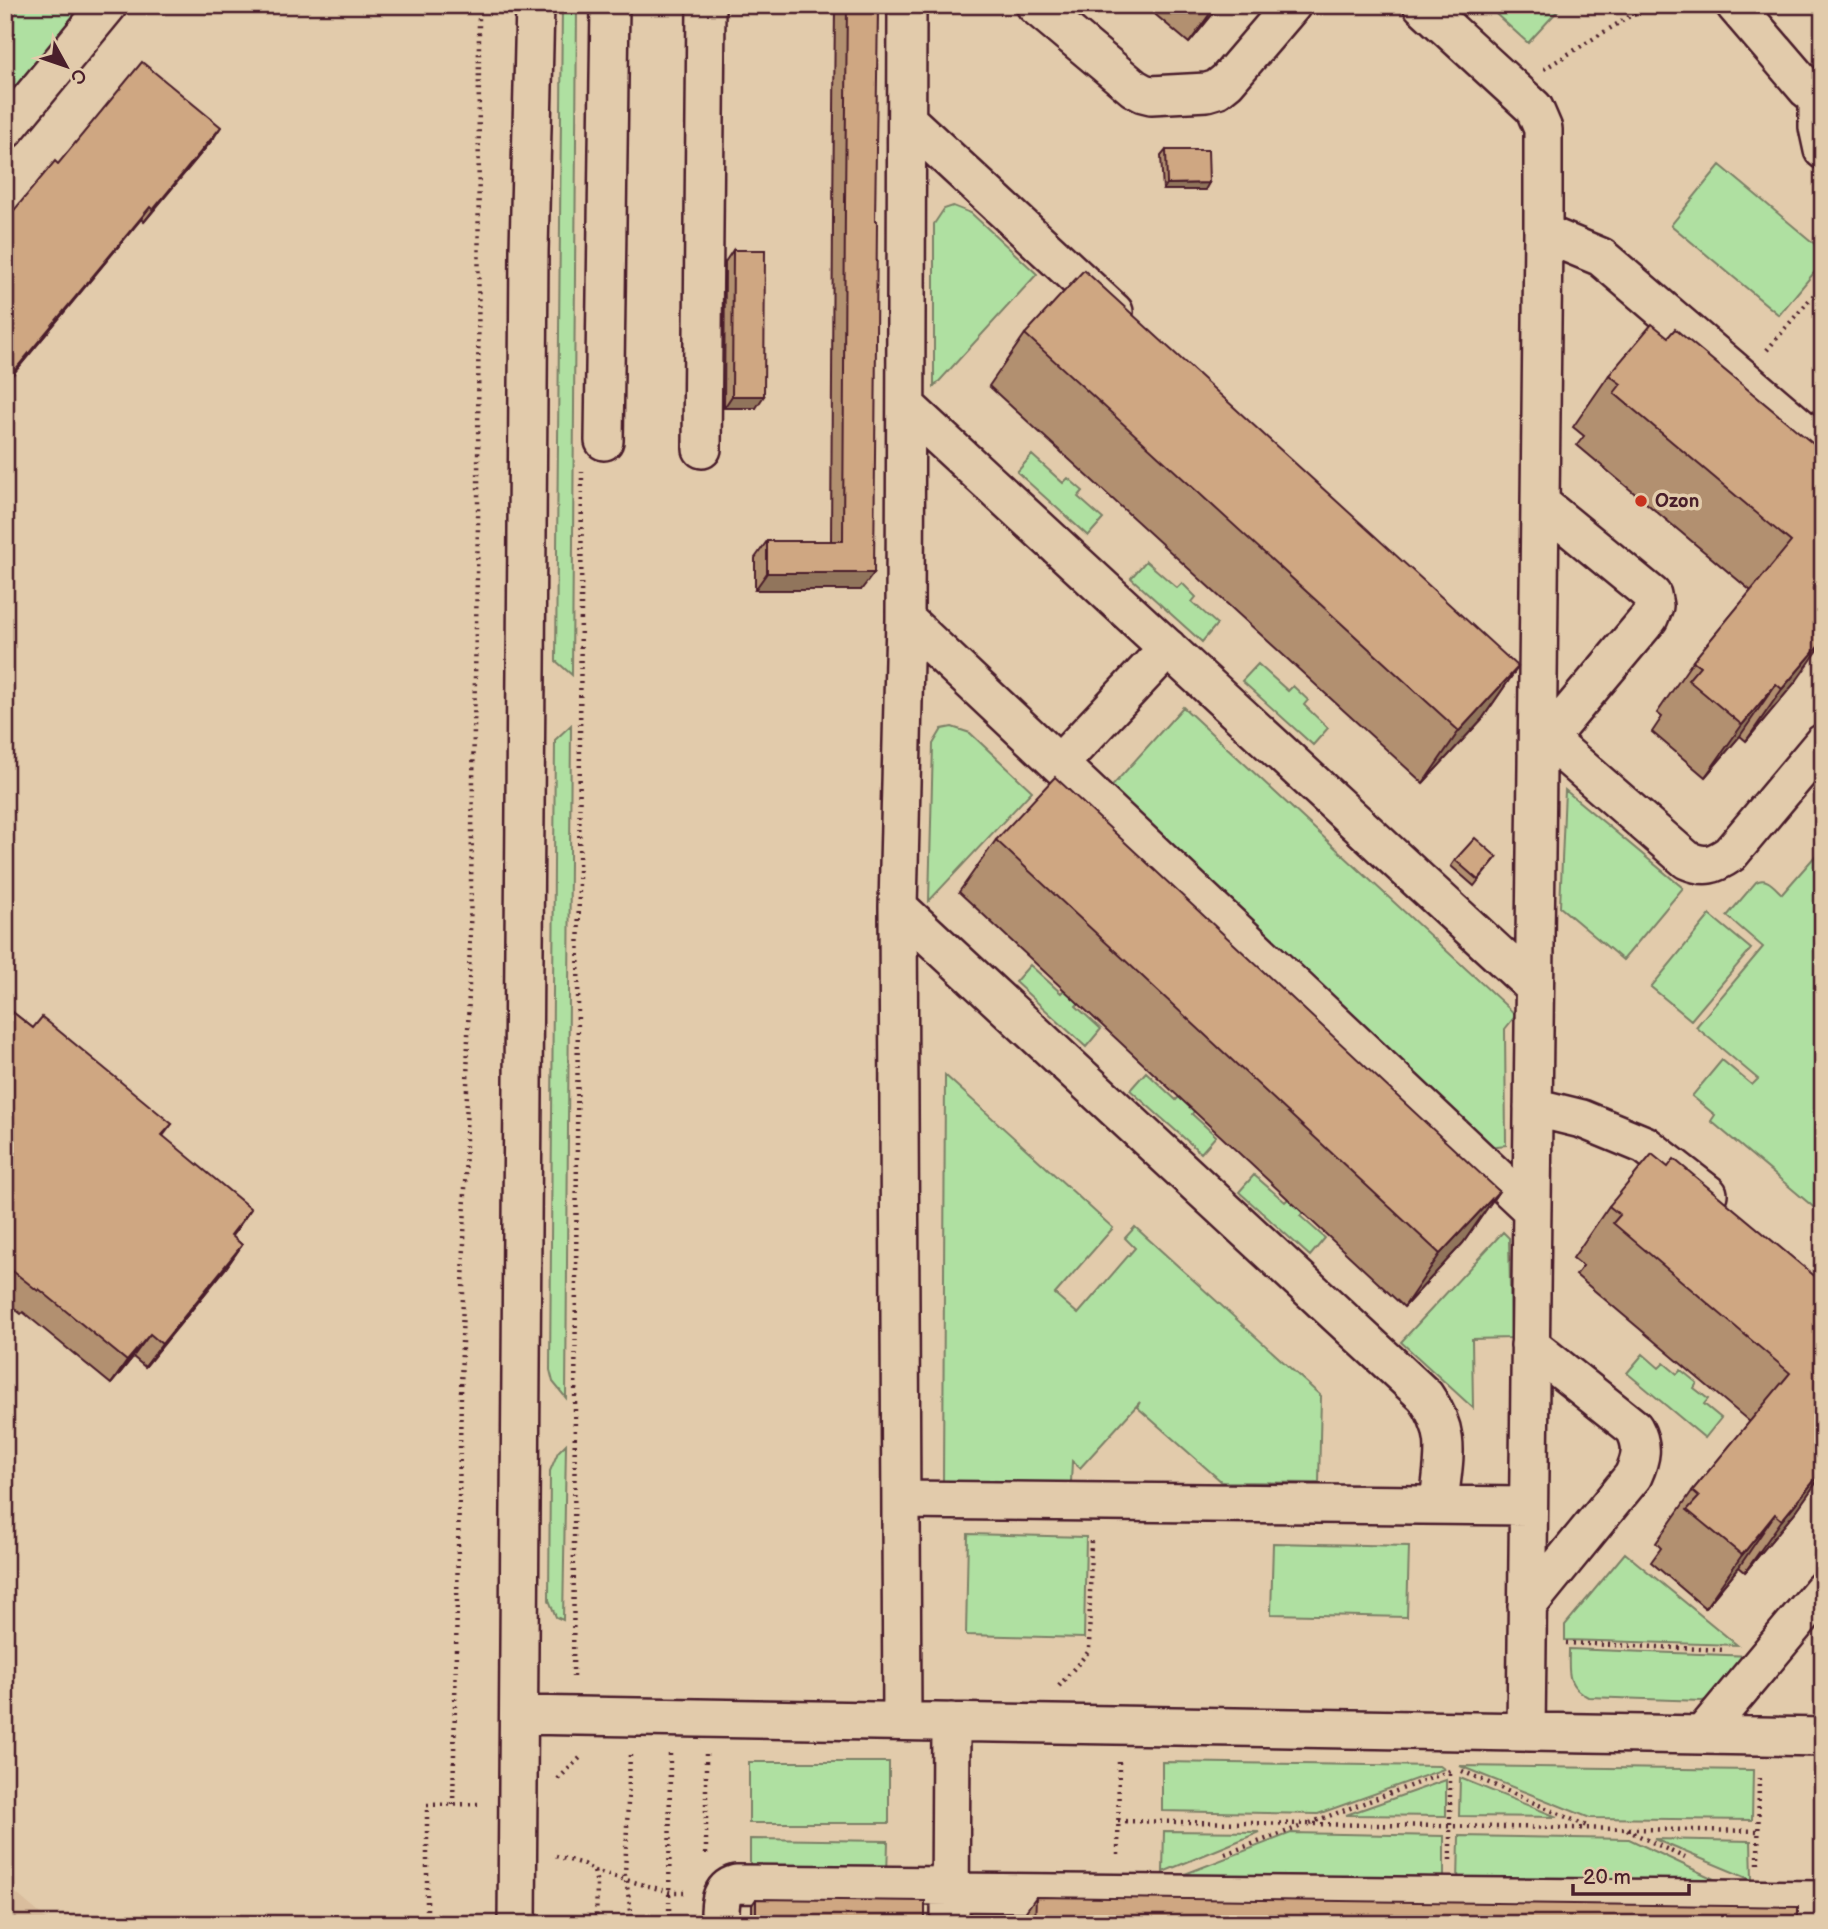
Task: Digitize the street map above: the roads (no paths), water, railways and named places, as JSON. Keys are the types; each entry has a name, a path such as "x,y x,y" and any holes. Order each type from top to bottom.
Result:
{"street":[{"path":"5,130 108,5"},
{"path":"517,1924 529,263 535,5"},
{"path":"593,453 610,5"},
{"path":"702,449 706,5"},
{"path":"902,1721 898,907 905,619 907,5"},
{"path":"1035,5 1134,88 1151,94 1217,89 1227,81 1292,5"},
{"path":"1422,5 1534,108 1543,129 1541,733 1534,987 1526,1732"},
{"path":"1735,5 1821,101 1818,127 1823,150"},
{"path":"907,120 1141,338"},
{"path":"1543,233 1601,257 1823,447"},
{"path":"906,406 1534,987"},
{"path":"1540,503 1652,595 1654,606 1649,618 1541,733"},
{"path":"905,619 1532,1210"},
{"path":"1059,764 1168,648"},
{"path":"1507,678 1541,733 1688,860 1703,867 1717,863 1730,854 1823,743"},
{"path":"898,907 1425,1396 1437,1413 1445,1437 1439,1504"},
{"path":"1533,1107 1582,1119 1645,1145 1729,1210"},
{"path":"1527,1606 1633,1476 1640,1460 1642,1441 1634,1428 1530,1345"},
{"path":"901,1500 1528,1506"},
{"path":"1702,1735 1823,1590"},
{"path":"519,1715 1823,1737"},
{"path":"950,1900 951,1722"},
{"path":"720,1924 720,1901 729,1886 736,1884 950,1900 1118,1893 1823,1900"}],"place":[{"name":"Ozon","path":"1641,501"}]}
